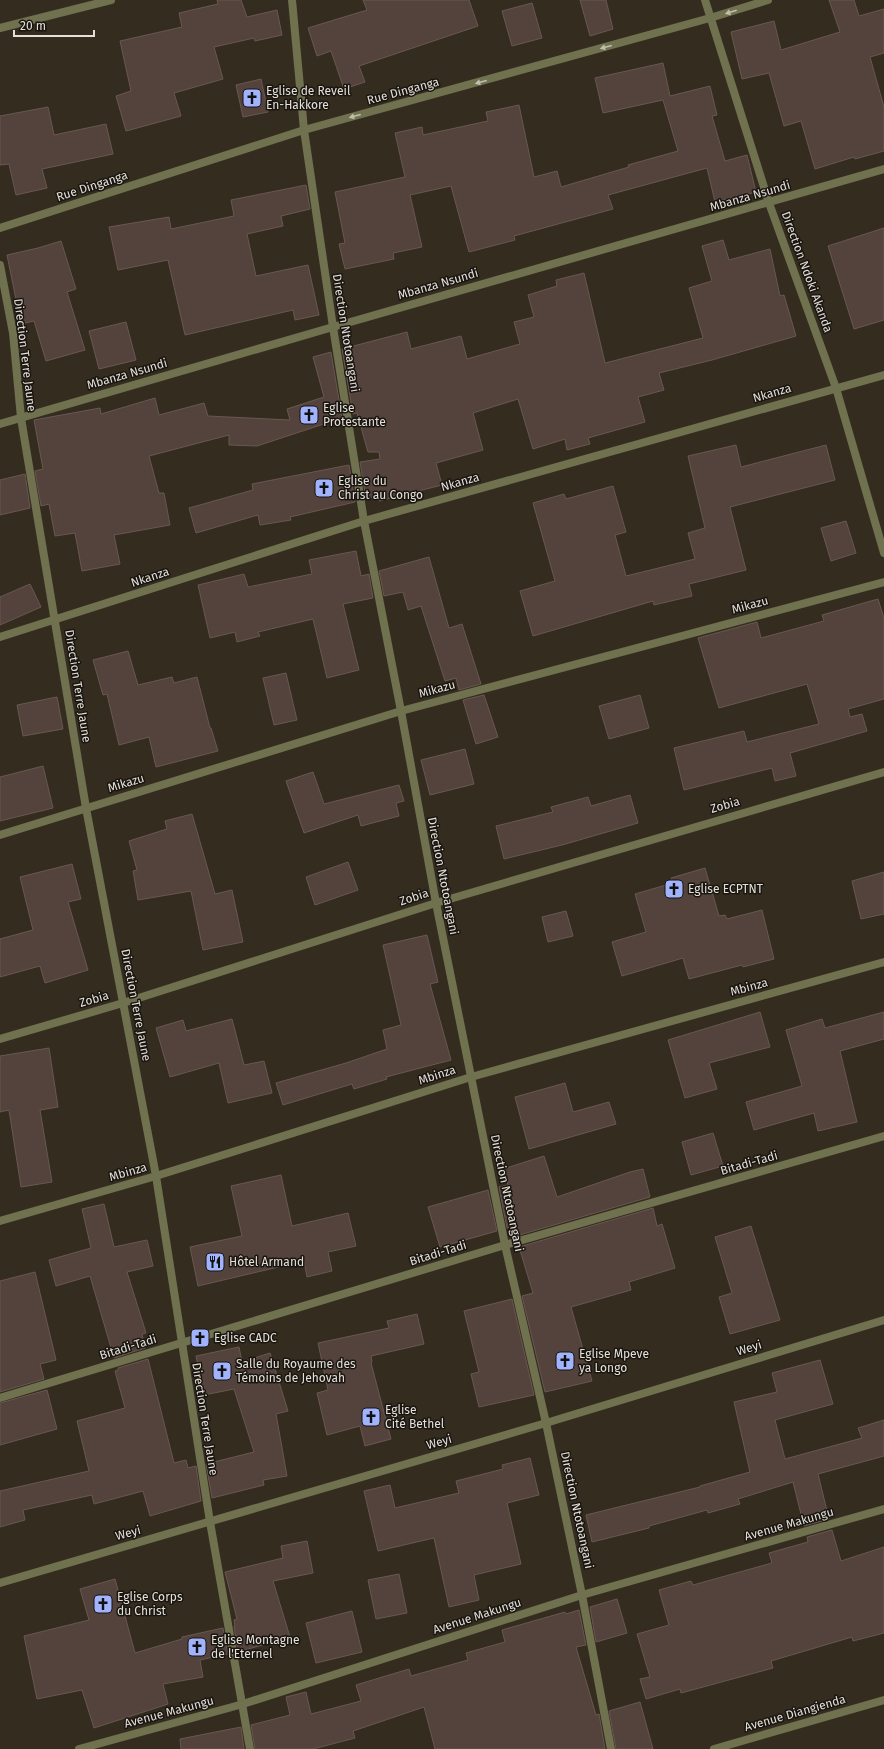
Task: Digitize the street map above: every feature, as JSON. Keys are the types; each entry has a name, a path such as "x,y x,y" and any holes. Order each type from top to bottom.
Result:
{"street":[{"path":"0,28 111,0"},
{"name":"Direction Ntotoangani","path":"292,0 304,130 364,521 436,902 471,1077 505,1245 546,1423 582,1595 611,1749"},
{"name":"Direction Ndoki Akanda","path":"705,0 769,203 836,388 884,553"},
{"name":"Rue Dinganga","path":"0,228 304,130 710,18 768,0"},
{"name":"Mbanza Nsundi","path":"0,424 333,326 884,169"},
{"name":"Direction Terre Jaune","path":"0,265 13,333 21,418 86,808 156,1176 181,1344 210,1522 250,1749"},
{"name":"Nkanza","path":"0,636 55,620 364,521 884,375"},
{"name":"Mikazu","path":"0,835 401,711 884,582"},
{"name":"Zobia","path":"0,1039 123,1003 436,902 884,772"},
{"name":"Mbinza","path":"0,1221 156,1176 471,1077 884,962"},
{"name":"Bitadi-Tadi","path":"0,1398 505,1245 884,1136"},
{"name":"Weyi","path":"0,1583 546,1423 884,1320"},
{"name":"Avenue Makungu","path":"79,1749 243,1704 582,1595 884,1509"},
{"name":"Avenue Diangienda","path":"714,1749 884,1700"}],"building":[{"path":"217,0 241,0 247,17 277,10 282,35 255,41 254,38 214,47 223,79 174,93 181,116 126,131 116,96 131,91 120,41 182,27 179,13 218,4"},
{"path":"363,0 469,0 478,26 359,66 365,82 344,89 331,51 317,56 308,28 367,10"},
{"path":"580,0 606,0 613,29 590,36"},
{"path":"829,0 854,0 859,16 884,9 884,53 870,57 884,107 884,151 855,159 854,157 815,169 801,121 784,126 769,73 742,79 731,32 774,21 781,50 840,32"},
{"path":"532,3 542,38 512,46 502,11"},
{"path":"663,63 670,96 710,86 717,115 712,116 725,161 747,155 756,192 715,202 707,168 608,195 613,209 514,236 515,240 469,252 451,186 410,195 422,247 393,253 394,259 345,269 339,244 345,243 335,192 405,177 395,133 422,127 423,135 488,121 486,112 519,105 534,177 557,171 561,187 629,167 628,165 678,151 663,100 603,113 595,78"},
{"name":"Eglise de Reveil En-Hakkore","path":"261,79 268,112 243,117 236,85"},
{"path":"48,107 54,135 106,124 113,154 42,169 47,188 16,195 9,164 0,165 0,116"},
{"path":"306,185 310,209 281,216 283,226 247,234 256,276 308,265 319,315 295,320 293,310 185,335 168,260 118,270 109,227 169,217 171,229 234,216 231,200"},
{"path":"884,228 884,320 854,329 828,246"},
{"path":"723,240 729,260 770,249 780,296 784,295 796,336 712,360 659,373 664,390 638,397 645,422 588,438 590,444 567,450 565,439 533,449 518,399 473,413 483,450 436,463 442,485 379,501 377,496 366,499 360,462 380,459 379,452 368,452 357,413 353,414 342,349 407,332 411,349 461,336 467,359 520,344 514,322 534,317 528,295 557,286 556,280 584,273 605,363 703,338 689,288 712,281 702,246"},
{"path":"61,241 76,289 67,292 85,350 46,361 34,321 21,324 7,255"},
{"path":"126,322 136,360 99,369 89,331"},
{"path":"331,352 342,418 257,446 229,445 229,435 149,456 159,493 164,493 170,525 114,535 120,564 82,571 75,533 55,536 49,504 41,506 35,471 43,469 34,420 100,408 101,414 155,398 159,415 204,403 208,416 290,420 287,409 324,397 313,357"},
{"path":"736,445 741,467 826,445 835,480 730,507 746,570 689,584 692,596 654,605 653,601 533,636 520,591 555,581 533,503 564,494 566,499 613,486 626,532 615,535 626,576 695,559 688,533 705,528 688,456"},
{"path":"349,465 355,502 290,517 291,520 260,525 258,515 196,533 189,508 253,490 252,484"},
{"path":"25,474 30,508 0,515 0,480"},
{"path":"846,521 856,553 831,561 821,528"},
{"path":"356,551 361,576 369,574 373,598 343,604 359,670 327,678 313,619 258,632 260,636 237,642 235,632 210,638 198,585 244,574 248,587 312,574 309,560"},
{"path":"429,557 449,628 462,624 481,684 459,690 456,678 445,681 421,606 408,610 403,592 384,596 379,571"},
{"path":"30,584 41,607 0,625 0,597"},
{"path":"878,599 884,618 884,699 848,709 850,717 862,714 867,731 790,753 796,776 775,781 772,768 684,790 674,748 744,731 747,742 819,724 807,684 719,708 698,638 757,622 761,638 824,621 822,615"},
{"path":"128,651 138,685 172,677 174,683 197,677 210,728 218,751 156,767 149,737 119,745 107,694 103,695 93,660"},
{"path":"286,673 297,720 274,725 263,678"},
{"path":"484,695 498,737 476,744 463,700"},
{"path":"640,695 649,728 609,739 599,706"},
{"path":"57,697 63,729 23,736 17,705"},
{"path":"465,749 474,784 430,795 421,760"},
{"path":"43,766 53,808 0,821 0,777"},
{"path":"313,772 324,804 399,785 404,801 396,803 399,816 361,826 358,815 304,833 286,781"},
{"path":"630,795 638,823 562,845 504,859 496,826 553,812 551,807 588,797 591,806"},
{"path":"192,814 215,894 232,890 243,942 203,950 191,891 138,900 133,871 137,870 129,841 167,829 165,821"},
{"path":"348,862 358,890 315,905 306,877"},
{"path":"72,864 81,899 68,902 88,970 45,983 40,966 0,977 0,939 33,930 20,877"},
{"path":"705,868 719,916 725,915 727,919 762,910 774,959 743,967 742,965 689,979 683,958 622,976 612,942 646,932 635,894 673,883 671,878"},
{"path":"884,872 884,914 861,919 852,881"},
{"path":"566,911 573,936 548,942 542,917"},
{"path":"427,935 438,982 430,984 451,1060 386,1077 387,1079 354,1089 352,1084 283,1105 276,1083 346,1063 387,1049 383,1030 401,1025 383,945"},
{"path":"760,1012 770,1047 709,1063 717,1089 685,1098 668,1040"},
{"path":"884,1012 884,1039 840,1051 857,1122 818,1131 814,1113 754,1130 746,1102 802,1086 786,1030 822,1019 825,1028"},
{"path":"232,1019 244,1065 264,1061 272,1093 228,1103 219,1063 170,1077 156,1028 183,1020 186,1031"},
{"path":"49,1048 58,1107 40,1110 52,1182 21,1187 9,1110 0,1112 0,1056"},
{"path":"565,1083 573,1112 609,1102 616,1124 529,1149 515,1097"},
{"path":"713,1133 723,1166 691,1175 682,1142"},
{"path":"544,1156 557,1197 643,1169 650,1197 516,1236 513,1226 507,1228 499,1187 508,1185 503,1169"},
{"path":"281,1175 292,1226 348,1213 356,1246 328,1252 332,1271 307,1277 304,1261 198,1286 190,1247 242,1236 231,1186"},
{"path":"488,1190 497,1231 440,1247 428,1207"},
{"path":"104,1204 114,1247 147,1240 153,1266 127,1272 146,1333 142,1334 145,1348 114,1358 90,1276 56,1286 49,1260 91,1248 82,1209"},
{"path":"653,1208 657,1226 662,1224 675,1268 629,1282 631,1290 571,1307 592,1381 545,1392 522,1296 533,1293 519,1247"},
{"path":"751,1226 780,1320 730,1334 719,1297 732,1293 715,1237"},
{"path":"35,1272 56,1360 40,1364 44,1379 0,1392 0,1281"},
{"path":"512,1299 534,1395 479,1407 471,1374 479,1372 464,1311"},
{"path":"417,1314 424,1344 371,1356 371,1363 391,1439 365,1446 360,1426 327,1435 317,1393 328,1390 318,1343 389,1328 387,1321"},
{"path":"239,1347 242,1362 270,1353 288,1411 276,1414 287,1476 263,1480 264,1485 212,1498 206,1464 254,1452 234,1389 204,1395 196,1356"},
{"path":"148,1359 174,1463 186,1460 188,1468 196,1466 201,1501 150,1516 143,1491 94,1504 92,1495 23,1510 25,1520 0,1527 0,1491 89,1471 77,1421 125,1408 115,1371 118,1370 118,1368"},
{"path":"820,1360 833,1404 775,1420 785,1459 862,1438 858,1428 884,1420 884,1456 818,1474 829,1519 804,1526 793,1482 738,1499 740,1504 708,1513 707,1510 649,1526 649,1528 592,1542 586,1515 700,1487 750,1472 734,1402 777,1392 772,1373"},
{"path":"47,1390 57,1429 0,1445 0,1403"},
{"path":"530,1458 539,1495 507,1503 521,1564 474,1575 479,1600 449,1607 434,1538 378,1551 364,1491 390,1485 395,1508 459,1493 456,1481 503,1469 502,1465"},
{"path":"832,1530 841,1561 884,1547 884,1633 853,1641 852,1637 771,1661 773,1668 681,1693 680,1689 646,1699 640,1679 650,1677 637,1634 669,1625 659,1590 691,1581 693,1585 772,1563 769,1553 808,1542 807,1537"},
{"path":"307,1541 313,1573 273,1581 290,1637 238,1652 234,1626 234,1620 237,1619 225,1572 283,1558 281,1546"},
{"path":"399,1574 407,1613 376,1619 368,1580"},
{"path":"115,1579 135,1653 182,1639 182,1637 223,1628 228,1654 200,1660 203,1677 163,1684 168,1704 94,1728 82,1690 37,1699 24,1636 89,1620 80,1589"},
{"path":"617,1599 627,1633 596,1642 590,1607"},
{"path":"579,1610 586,1645 576,1647 596,1715 599,1714 605,1749 435,1749 424,1707 353,1731 355,1738 313,1749 255,1749 251,1725 290,1715 286,1697 306,1692 311,1714 361,1701 356,1685 409,1669 411,1676 468,1660 466,1653 505,1642 502,1630 565,1612 566,1614"},
{"path":"352,1611 362,1652 316,1663 306,1623"},
{"path":"640,1702 653,1749 616,1749 609,1711"},
{"path":"241,1727 244,1749 181,1749 180,1739"}],"place":[{"name":"Eglise de Reveil En-Hakkore","path":"252,98"},
{"name":"Eglise Protestante","path":"309,415"},
{"name":"Eglise du Christ au Congo","path":"324,488"},
{"name":"Eglise ECPTNT","path":"674,889"},
{"name":"Hôtel Armand","path":"215,1262"},
{"name":"Eglise CADC","path":"200,1338"},
{"name":"Eglise Mpeve ya Longo","path":"565,1361"},
{"name":"Salle du Royaume des Témoins de Jehovah","path":"222,1371"},
{"name":"Eglise Cité Bethel","path":"371,1417"},
{"name":"Eglise Corps du Christ","path":"103,1604"},
{"name":"Eglise Montagne de l'Eternel","path":"197,1647"}]}
